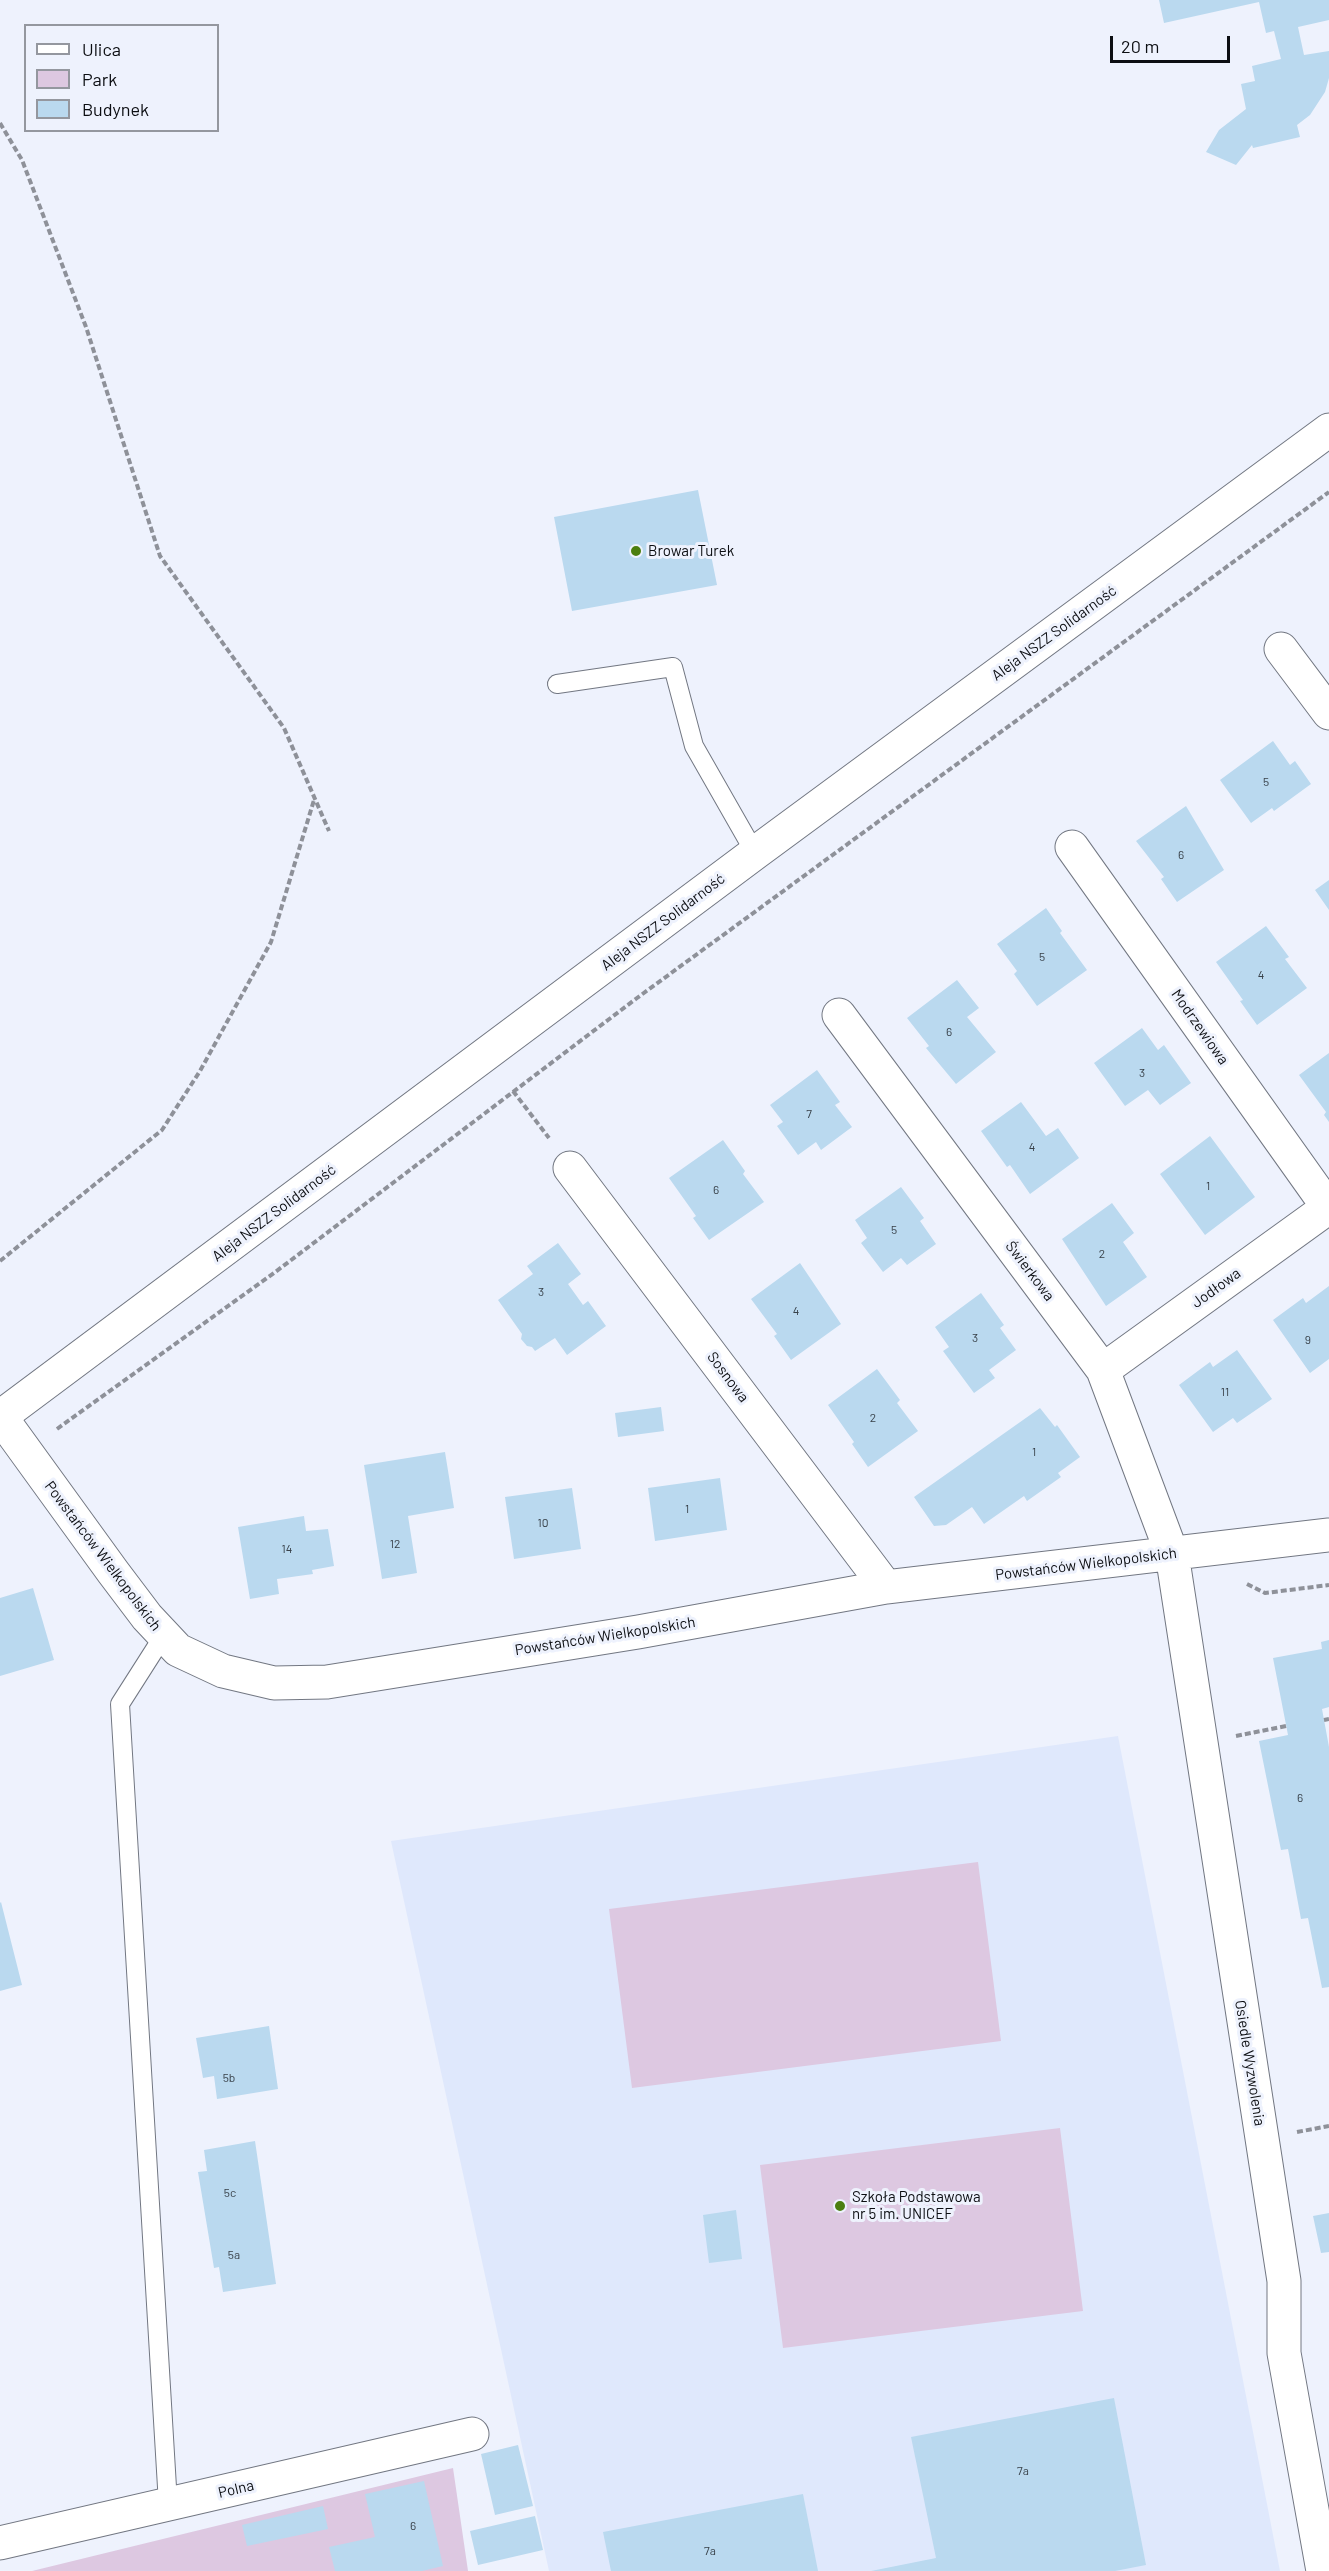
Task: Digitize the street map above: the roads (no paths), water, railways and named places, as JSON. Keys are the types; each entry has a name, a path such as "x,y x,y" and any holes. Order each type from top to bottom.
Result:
{"street":[{"name":"Aleja NSZZ Solidarność","path":"0,1417 754,854 1329,430"},
{"path":"1281,649 1329,713"},
{"name":"Modrzewiowa","path":"1072,847 1329,1207"},
{"name":"Świerkowa","path":"838,1016 1103,1370 1172,1554"},
{"name":"Sosnowa","path":"570,1168 886,1587"},
{"name":"Jodłowa","path":"1103,1370 1329,1207"},
{"name":"Powstańców Wielkopolskich","path":"0,1417 112,1572 178,1650 241,1676 274,1683 327,1682 649,1630 886,1587 1329,1535"},
{"name":"Osiedle Wyzwolenia","path":"1172,1554 1284,2281 1284,2354 1323,2571"},
{"name":"Polna","path":"0,2543 472,2434"}],"lane":[{"path":"557,684 673,667 694,746 754,854"},
{"path":"164,1635 120,1704 168,2504"}],"place":[{"name":"Browar Turek","path":"636,551"},
{"name":"Szkoła Podstawowa nr 5 im. UNICEF","path":"840,2206"}]}
